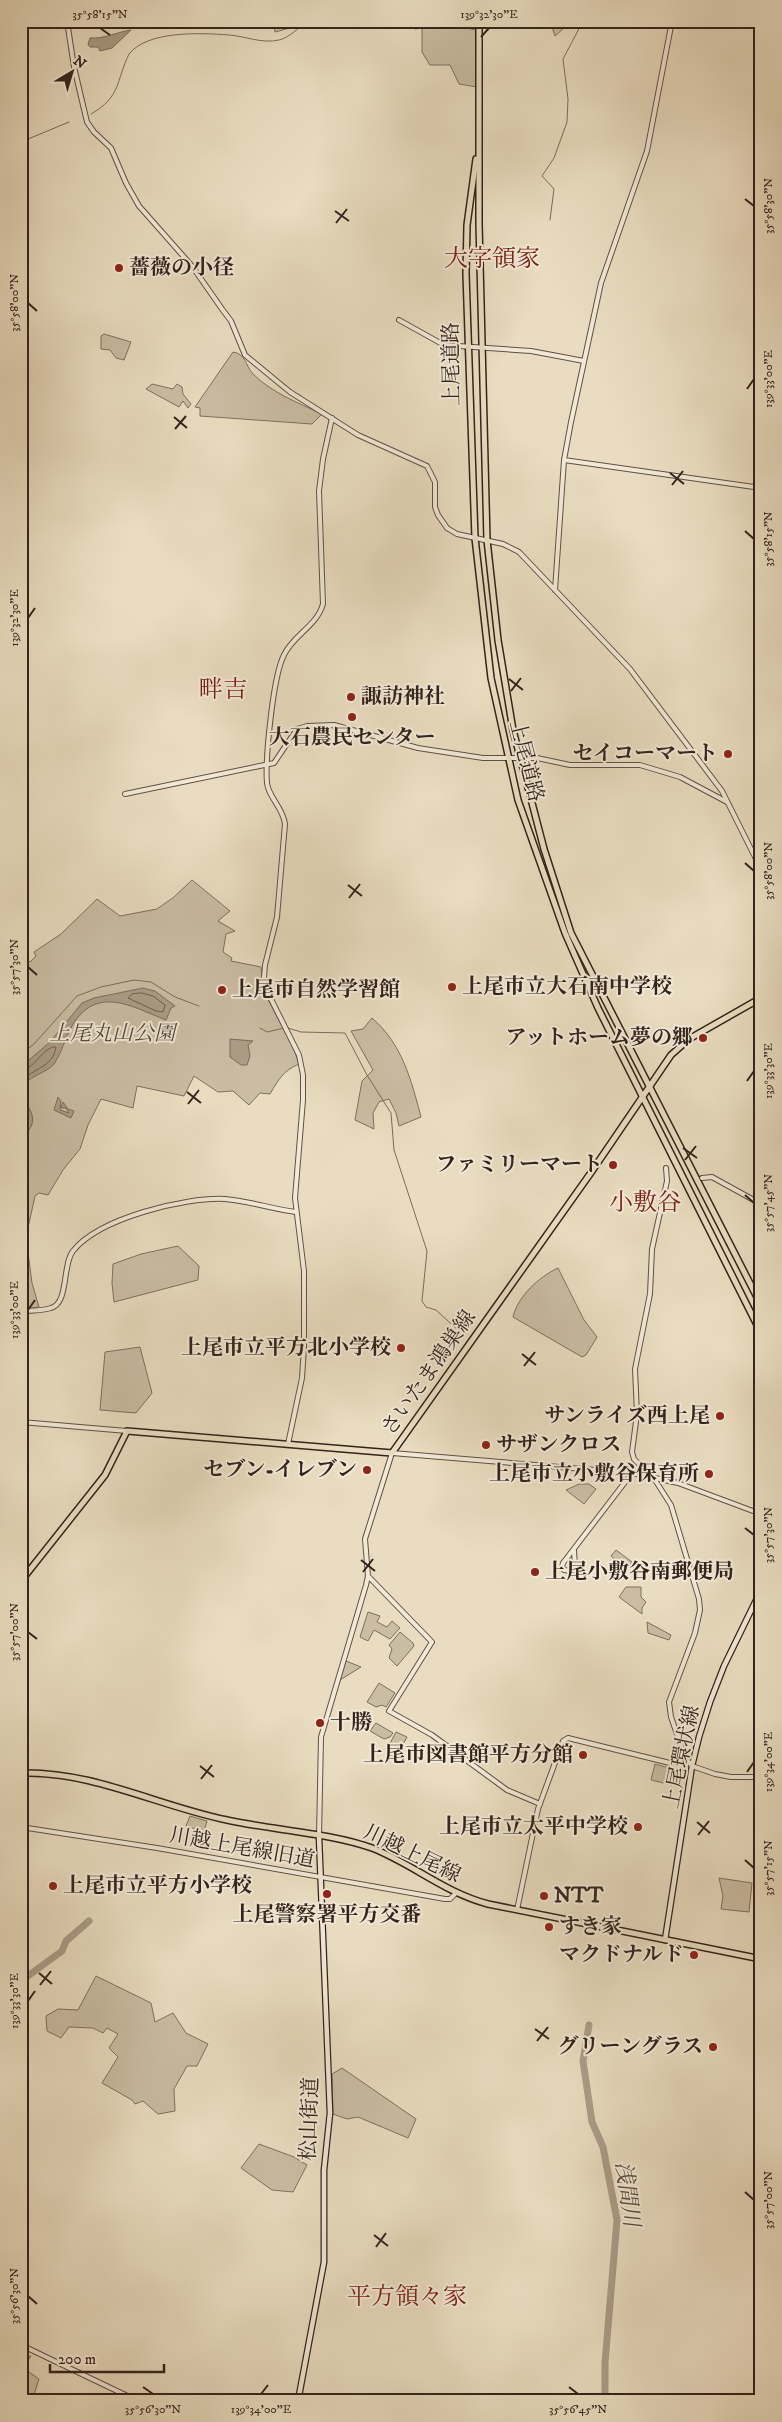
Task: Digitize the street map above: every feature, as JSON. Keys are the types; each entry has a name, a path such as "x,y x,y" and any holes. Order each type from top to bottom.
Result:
{"main road":[{"name":"上尾道路","path":"479,24 478,147 487,540 498,640 520,758 551,876 571,933 614,1021 649,1085 761,1305"},
{"name":"上尾道路","path":"478,147 467,225 468,347 474,538 491,678 508,758 520,808 562,925 598,1008 761,1333"},
{"name":"さいたま鴻巣線","path":"127,1431 392,1453 649,1085 672,1055 690,1039 761,998"},
{"path":"21,1581 105,1475 127,1431"},
{"name":"上尾環状線","path":"665,1940 692,1766 710,1702 761,1590"},
{"name":"川越上尾線","path":"21,1773 55,1773 81,1777 225,1820 357,1843 374,1849 456,1894 488,1904 761,1959"},
{"name":"松山街道","path":"298,2401 320,2287 325,2248 324,2170 330,2101 319,1878 319,1836"}],"street":[{"path":"67,21 74,67 86,117 94,132 111,148 134,198 196,270 231,322 245,356 290,392 368,440 418,460 427,466 435,482 435,507 440,519 454,533 513,548 630,669 713,778 761,869"},
{"path":"555,590 564,460 584,360 602,283 647,151 672,21"},
{"path":"399,320 436,342 468,347 531,351 584,360"},
{"path":"288,1444 302,1378 304,1347 304,1271 296,1212 295,1187 303,1100 302,1065 297,1049 268,993 264,977 265,965 278,917 285,824 283,813 268,788 268,741 282,659 292,643 317,618 323,604 320,491 323,459 332,418"},
{"path":"564,460 761,488"},
{"path":"125,794 276,762 297,730 322,724 341,726 429,750 483,758 544,758 570,764 640,765 687,780 727,802"},
{"path":"666,1168 668,1181 652,1248 650,1294 635,1368 637,1414 632,1455 652,1476 671,1505 694,1576 700,1604 699,1618 688,1655 669,1702 671,1717 685,1756 692,1766 731,1777 761,1777"},
{"path":"702,1178 712,1177 761,1204"},
{"path":"21,1312 51,1308 58,1304 63,1295 70,1256 75,1248 109,1224 181,1202 200,1199 227,1199 296,1212"},
{"path":"21,1422 127,1431"},
{"path":"319,1836 322,1731 368,1576 365,1539 392,1453 652,1476 678,1483 761,1514"},
{"path":"574,1550 575,1567 571,1571 564,1570 561,1566 632,1473"},
{"path":"368,1576 432,1642 389,1711 432,1735 507,1790 540,1804"},
{"path":"517,1910 540,1804 565,1738 670,1763 685,1756"},
{"name":"川越上尾線旧道","path":"21,1827 157,1848 445,1899 450,1899 456,1894"},
{"path":"21,2345 138,2401"}],"green space":[{"path":"273,21 299,21 290,28 275,32"},
{"path":"410,21 462,21 462,27 476,30 477,87 459,84 450,65 430,65 422,52 422,28 415,29"},
{"path":"550,21 572,21 555,36"},
{"path":"104,334 131,342 124,360 116,358 110,350 101,349 101,336"},
{"path":"233,352 240,355 245,360 250,371 268,386 285,397 322,414 312,424 200,416 200,408 195,407"},
{"path":"152,384 173,389 177,384 182,387 183,394 191,404 188,408 183,401 179,407 146,389"},
{"name":"上尾丸山公園","path":"192,880 230,911 218,921 235,931 226,934 223,952 232,958 231,961 261,967 264,992 293,1047 299,1064 282,1076 270,1094 260,1093 249,1105 233,1091 218,1092 194,1076 184,1096 137,1086 133,1108 101,1099 88,1125 80,1149 63,1170 48,1195 39,1193 35,1196 26,1237 32,1283 39,1307 21,1310 21,960 24,958 30,962 36,956 34,952 61,934 97,899 120,916 157,909 174,897"},
{"path":"372,1018 391,1039 404,1063 421,1117 399,1126 396,1113 389,1099 379,1102 373,1113 374,1129 355,1120 362,1081 373,1070 351,1031 363,1029"},
{"path":"178,1246 199,1266 198,1280 114,1302 113,1264 141,1254"},
{"path":"558,1268 584,1320 597,1337 586,1355 582,1357 513,1317 519,1302 530,1288 544,1276"},
{"path":"140,1347 152,1393 136,1413 100,1410 105,1352"},
{"path":"579,1484 589,1484 596,1489 584,1504 566,1490"},
{"path":"616,1550 632,1562 627,1569 611,1556"},
{"path":"626,1587 641,1587 641,1597 646,1602 642,1608 642,1614 619,1597"},
{"path":"368,1612 380,1616 377,1622 387,1627 392,1621 400,1628 390,1639 374,1630 368,1641 360,1637"},
{"path":"647,1622 671,1635 669,1640 648,1633"},
{"path":"400,1632 414,1646 397,1666 389,1658 392,1649 389,1645"},
{"path":"346,1661 361,1667 340,1680"},
{"path":"379,1683 395,1693 386,1707 382,1705 376,1707 367,1702"},
{"path":"376,1723 393,1733 390,1737 384,1739 370,1731"},
{"path":"396,1732 407,1737 397,1755 386,1751"},
{"path":"655,1764 684,1772 680,1787 651,1780"},
{"path":"190,1816 207,1821 204,1832 186,1826"},
{"path":"719,1878 752,1883 749,1912 721,1909 723,1896"},
{"path":"96,1976 151,2003 155,2022 173,2013 186,2033 208,2044 197,2066 187,2066 174,2089 175,2111 158,2114 143,2101 135,2104 132,2100 102,2083 118,2057 109,2048 118,2034 107,2028 103,2033 93,2028 69,2027 61,2038 47,2031 46,2016 58,2009 78,2010"},
{"path":"342,2068 416,2119 408,2138 358,2117 347,2119 333,2114 332,2074"},
{"path":"259,2144 294,2157 307,2165 293,2192 272,2190 241,2168"},
{"path":"21,2356 31,2356 23,2368 39,2379 32,2401 21,2401"}],"water":[{"path":"131,30 112,48 100,51 98,47 90,47 88,44 90,38"},
{"path":"143,988 155,991 175,1006 171,1008 166,1020 116,1002 104,1002 92,1006 82,1013 67,1035 54,1064 32,1078 25,1085 23,1096 33,1118 28,1131 21,1138 21,1067 50,1042 82,1003 94,998"},
{"path":"230,1039 253,1041 248,1045 250,1056 247,1065 241,1065 230,1057"},
{"path":"58,1097 61,1101 60,1110 69,1113 66,1108 61,1108 63,1102 68,1109 74,1111 71,1118 54,1110"}],"waterway":[{"path":"91,114 101,108 113,95 129,54 138,46 149,41 162,37 191,34 229,35 273,41 286,37 308,21"},
{"path":"550,220 554,189 542,176 554,158 567,122 568,99 563,59 583,21"},
{"path":"21,142 69,122"},
{"path":"21,1054 34,1044 77,996 101,987 134,980 151,982 175,997 199,1006"},
{"path":"260,1028 267,1032 284,1028"},
{"path":"288,1028 301,1032 345,1033 367,1075 391,1113 394,1150 427,1251 422,1301 426,1307 436,1310 459,1331"},
{"path":"21,1981 62,1951 66,1941 89,1921"},
{"name":"浅間川","path":"589,2025 583,2061 592,2122 603,2147 617,2220 605,2363 605,2401"}],"place":[{"name":"薔薇の小径","path":"119,268"},
{"name":"諏訪神社","path":"351,697"},
{"name":"大石農民センター","path":"352,717"},
{"name":"セイコーマート","path":"728,754"},
{"name":"上尾市立大石南中学校","path":"452,987"},
{"name":"上尾市自然学習館","path":"222,990"},
{"name":"アットホーム夢の郷","path":"703,1038"},
{"name":"ファミリーマート","path":"613,1165"},
{"name":"上尾市立平方北小学校","path":"401,1348"},
{"name":"サンライズ西上尾","path":"720,1416"},
{"name":"サザンクロス","path":"486,1445"},
{"name":"セブン-イレブン","path":"367,1470"},
{"name":"上尾市立小敷谷保育所","path":"709,1474"},
{"name":"上尾小敷谷南郵便局","path":"535,1572"},
{"name":"十勝","path":"320,1723"},
{"name":"上尾市図書館平方分館","path":"583,1755"},
{"name":"上尾市立太平中学校","path":"638,1827"},
{"name":"上尾市立平方小学校","path":"53,1886"},
{"name":"上尾警察署平方交番","path":"327,1894"},
{"name":"NTT","path":"544,1896"},
{"name":"すき家","path":"549,1927"},
{"name":"マクドナルド","path":"694,1955"},
{"name":"グリーングラス","path":"713,2047"}],"district":[{"name":"大字領家","path":"492,259"},
{"name":"畔吉","path":"223,690"},
{"name":"小敷谷","path":"645,1203"},
{"name":"平方領々家","path":"407,2297"}]}
